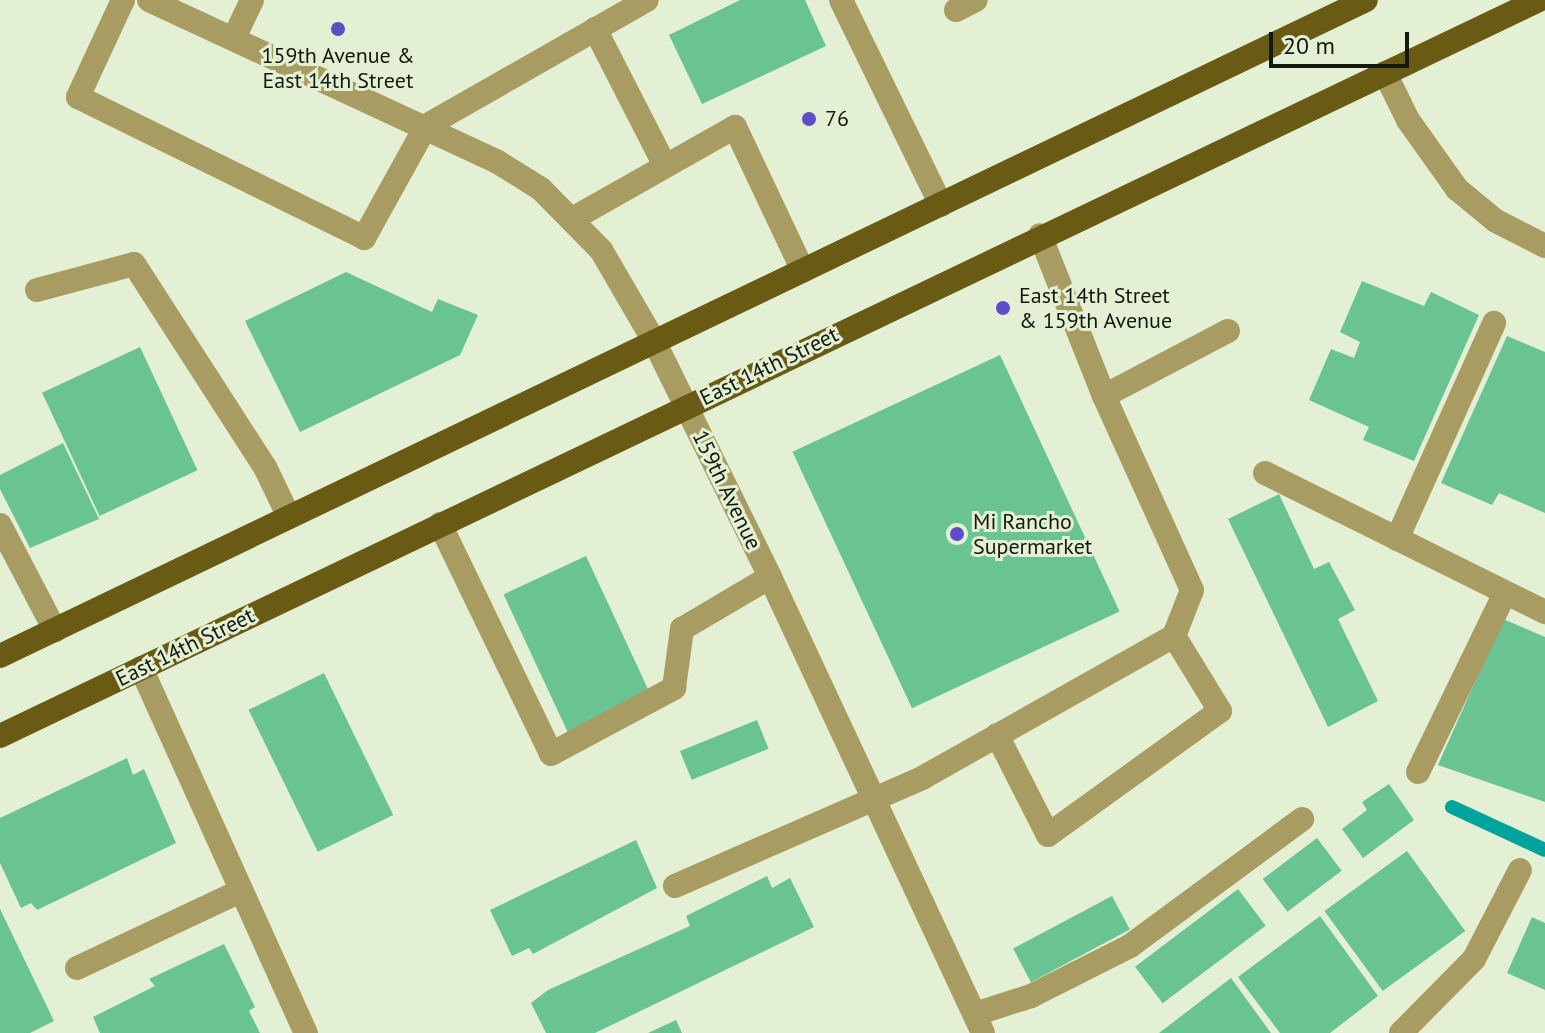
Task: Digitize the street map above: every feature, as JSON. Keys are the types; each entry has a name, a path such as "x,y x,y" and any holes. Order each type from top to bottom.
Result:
{"main road":[{"path":"0,656 1366,0"},
{"name":"East 14th Street","path":"0,736 1040,235 1539,0"}],"street":[{"path":"123,0 78,97 364,238 426,126 647,0"},
{"name":"159th Avenue","path":"149,0 426,126 541,189 574,218 626,288 654,341 877,798 979,1024"},
{"path":"234,38 252,0"},
{"path":"841,0 941,205"},
{"path":"595,29 664,164"},
{"path":"1385,73 1408,120 1457,189 1496,221 1545,246"},
{"path":"574,218 664,164 735,127 803,271"},
{"path":"675,886 877,798 1174,636 1192,590 1104,396 1040,235"},
{"path":"37,290 134,264 265,467 289,517"},
{"path":"1397,539 1494,323"},
{"path":"1104,396 1228,331"},
{"path":"1265,473 1545,612"},
{"path":"440,524 551,754 674,688 682,629 770,577"},
{"path":"0,525 55,630"},
{"path":"1418,772 1505,593"},
{"path":"997,735 1048,835 1220,711 1174,636"},
{"path":"141,668 306,1033"},
{"path":"979,1024 1130,946 1302,819"},
{"path":"1401,1033 1474,959 1520,870"},
{"path":"77,968 241,891"}],"building":[{"path":"740,0 805,0 826,46 702,104 669,35"},
{"path":"346,272 432,312 438,299 478,315 460,355 300,432 245,321"},
{"path":"1362,281 1424,306 1431,292 1479,315 1414,461 1363,440 1369,427 1309,400 1331,349 1354,358 1360,342 1340,332"},
{"path":"1507,336 1545,352 1545,513 1499,493 1492,505 1441,483"},
{"path":"140,347 197,470 100,516 42,393"},
{"name":"Mi Rancho Supermarket","path":"1000,355 1120,611 912,708 792,452"},
{"path":"63,443 99,519 30,548 0,489 0,475"},
{"path":"1279,494 1314,569 1329,562 1355,610 1338,619 1378,701 1328,727 1228,519"},
{"path":"586,556 651,695 568,733 504,594"},
{"path":"1503,619 1545,637 1545,802 1438,765"},
{"path":"324,673 393,815 318,852 249,710"},
{"path":"757,720 769,749 692,780 680,751"},
{"path":"127,758 133,775 144,769 176,843 37,910 31,903 21,908 0,863 0,818"},
{"path":"1389,784 1414,820 1363,858 1342,829 1367,810 1362,802"},
{"path":"1317,838 1342,871 1287,912 1263,879"},
{"path":"636,840 657,888 533,954 529,948 512,956 490,910"},
{"path":"1407,851 1465,931 1383,991 1324,911"},
{"path":"767,876 772,888 790,878 814,927 595,1033 546,1033 531,1003 548,990 690,926 686,916"},
{"path":"1238,889 1266,926 1163,1003 1135,967"},
{"path":"1112,896 1130,930 1031,982 1013,949"},
{"path":"0,909 54,1021 30,1033 0,1033"},
{"path":"1320,916 1378,996 1330,1033 1280,1033 1238,977"},
{"path":"1532,917 1545,923 1545,990 1507,973"},
{"path":"224,944 255,1007 249,1011 260,1033 100,1033 93,1017 155,986 149,979"},
{"path":"1231,978 1271,1033 1159,1033"},
{"path":"676,1020 682,1033 648,1033"}],"waterway":[{"path":"1452,807 1545,850"}],"place":[{"name":"159th Avenue & East 14th Street","path":"338,29"},
{"name":"76","path":"809,119"},
{"name":"East 14th Street & 159th Avenue","path":"1003,308"},
{"name":"Mi Rancho Supermarket","path":"957,534"}]}
